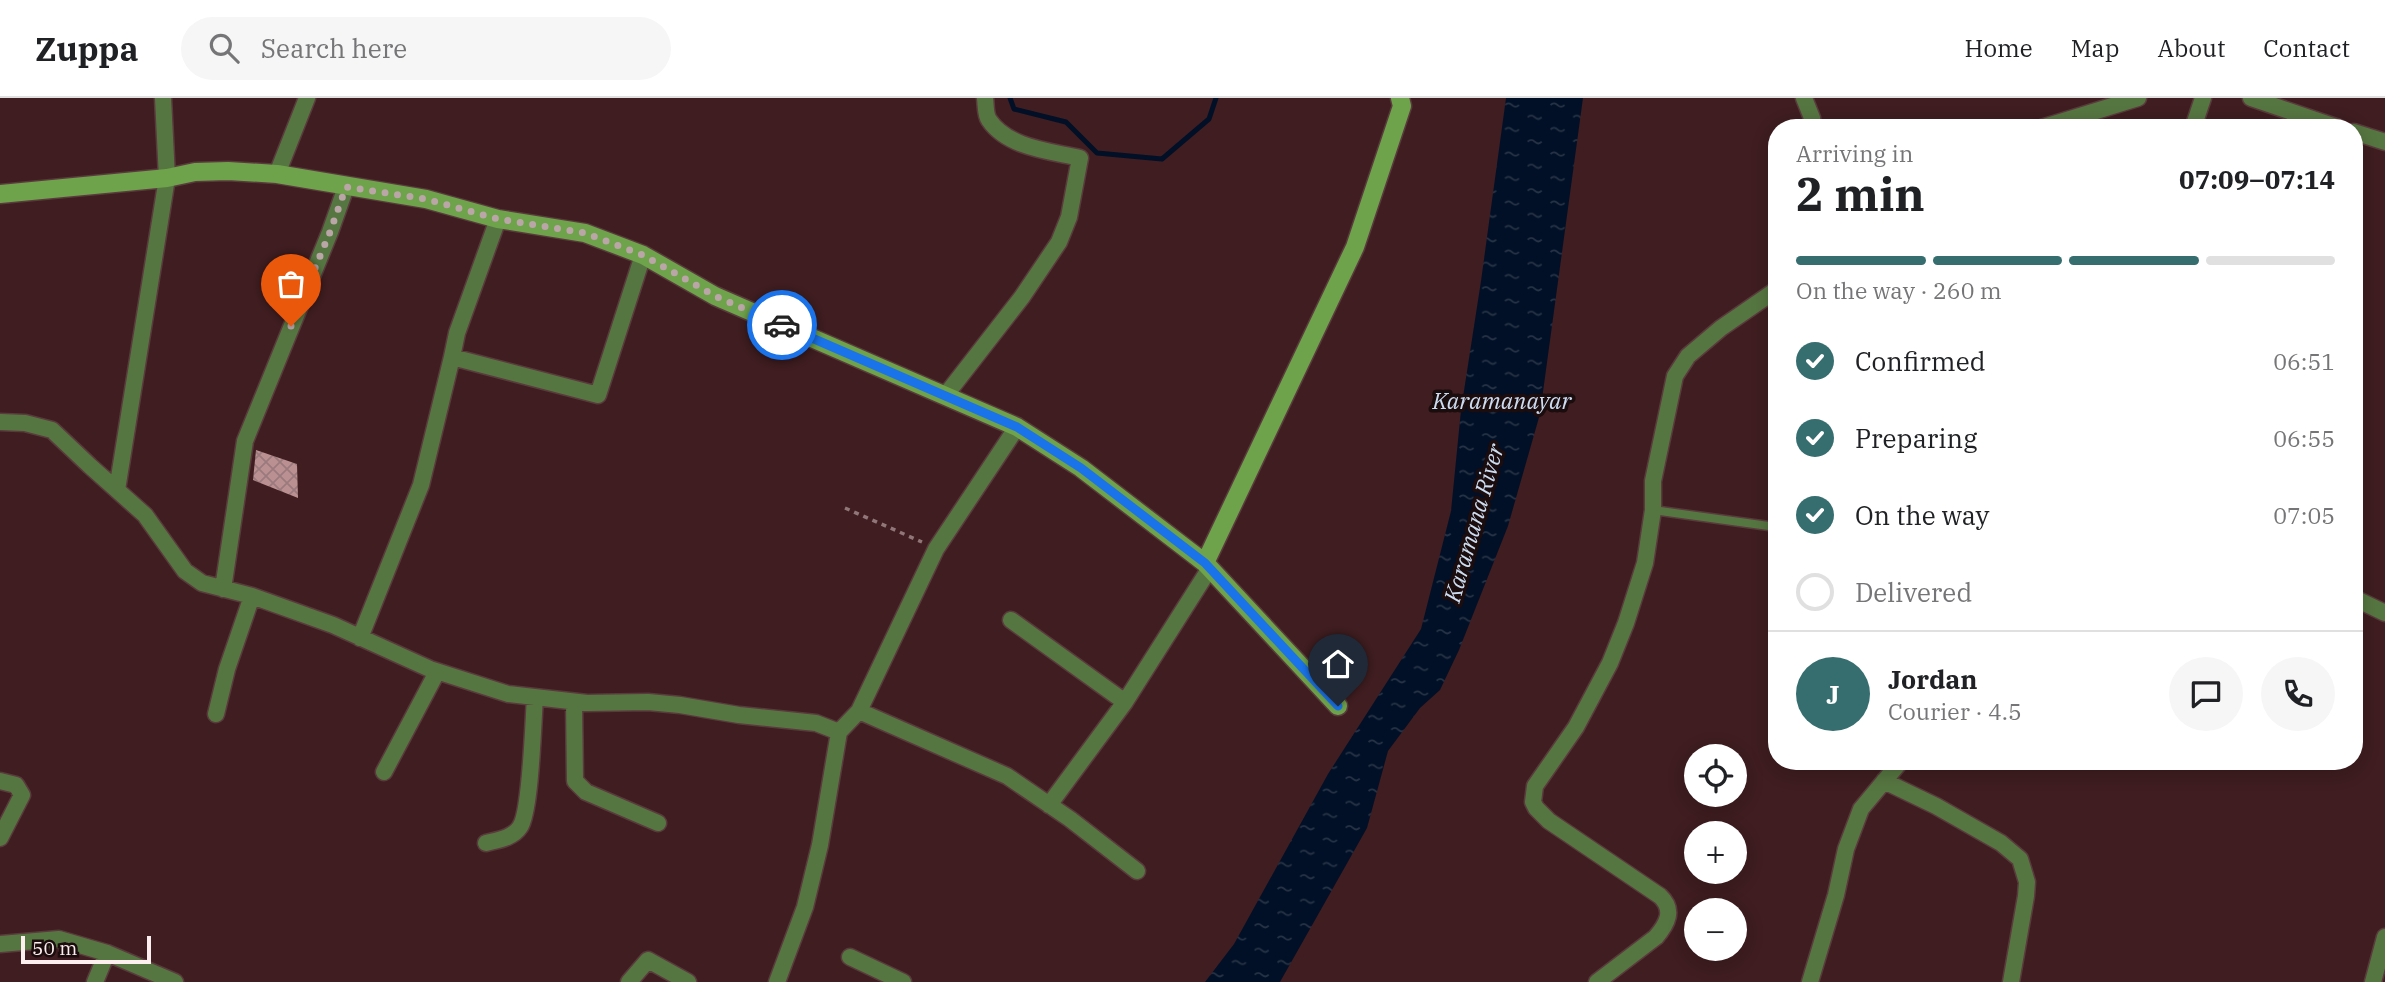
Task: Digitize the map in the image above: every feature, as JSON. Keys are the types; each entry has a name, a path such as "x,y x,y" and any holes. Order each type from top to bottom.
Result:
{"street":[{"path":"117,490 167,178 163,98"},
{"path":"277,174 307,98"},
{"path":"945,396 1022,297 1059,242 1069,217 1080,158 1039,149 1007,138 987,118 985,98"},
{"path":"1049,805 1125,702 1208,565 1355,247 1402,106 1400,98"},
{"path":"1804,98 1812,119"},
{"path":"2070,119 2138,98"},
{"path":"2196,119 2203,98"},
{"path":"2251,98 2313,119"},
{"path":"2363,135 2385,142"},
{"path":"0,194 167,178 195,172 277,174 426,199 498,219 585,233 643,255 715,296 1017,427 1081,468 1208,565 1338,706"},
{"path":"223,589 245,441 346,187"},
{"path":"360,638 421,485 457,334 498,219"},
{"path":"452,357 598,395 643,255"},
{"path":"1597,982 1656,937 1664,928 1669,909 1660,896 1549,821 1536,808 1533,792 1539,778 1576,727 1610,663 1626,623 1645,564 1653,510 1653,481 1675,376 1696,349 1768,296"},
{"path":"0,422 25,423 52,430 145,514 185,571 202,583 252,596 333,625 438,672 508,694 575,702 680,705 738,715 816,723 839,732"},
{"path":"777,982 805,907 820,845 839,732 859,711 936,549 1017,427"},
{"path":"216,714 227,669 252,596"},
{"path":"2363,602 2385,613"},
{"path":"1011,620 1125,702"},
{"path":"384,772 438,672"},
{"path":"486,843 508,837 521,827 527,802 535,698"},
{"path":"575,702 575,781 586,792 658,823"},
{"path":"859,711 1007,776 1137,871"},
{"path":"1810,982 1861,809 1894,770"},
{"path":"0,781 16,785 22,795 0,838"},
{"path":"1884,781 1980,830 2020,859 2026,882 2026,896 2011,982"},
{"path":"2372,982 2385,936"},
{"path":"0,944 59,939 107,953 175,982"},
{"path":"96,982 107,953"},
{"path":"850,957 903,982"},
{"path":"629,982 648,960 688,982"}],"lane":[{"path":"1653,510 1768,526"}],"path":[{"path":"845,508 936,549"}],"water":[{"name":"Karamanayar","path":"1506,98 1583,98 1540,414 1508,526 1459,650 1440,690 1420,708 1388,751 1367,828 1280,982 1205,982 1234,944 1328,774 1421,629 1451,511 1461,410"}],"building":[{"path":"256,450 297,464 298,498 253,480"}],"waterway":[{"path":"1010,98 1014,109 1066,122 1097,153 1162,159 1209,119 1216,98"}],"way so far":[{"path":"291,326 346,187 426,199 498,219 585,233 643,255 715,296 782,325"}],"route":[{"path":"782,325 1017,427 1081,468 1205,563 1338,706"}],"water label":[{"name":"Karamana River","path":"1474,523"}]}
